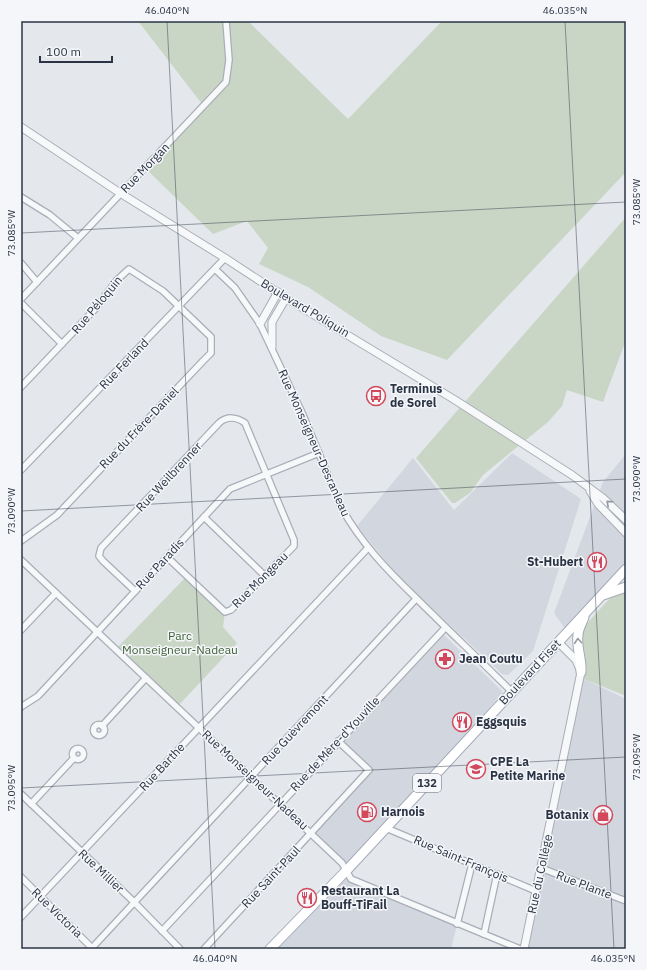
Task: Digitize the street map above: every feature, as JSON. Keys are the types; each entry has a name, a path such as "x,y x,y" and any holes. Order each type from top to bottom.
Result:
{"main road":[{"name":"Boulevard Fiset","path":"270,949 347,870 626,569"},
{"path":"602,595 626,587"},
{"path":"581,672 578,633 587,611"}],"street":[{"name":"Rue Morgan","path":"21,299 226,82 229,60 226,21"},
{"name":"Boulevard Poliquin","path":"21,127 120,194 226,258 286,298 455,400 572,475 602,498 626,520"},
{"path":"21,197 50,215 78,238"},
{"name":"Rue Ferland","path":"21,470 226,258"},
{"path":"21,263 37,282"},
{"name":"Rue Péloquin","path":"21,387 96,308 121,275 129,269 159,288 180,306"},
{"name":"Rue Monseigneur-Desranleau","path":"215,269 235,288 260,324 272,347 319,452 341,507 368,548 376,559 512,692"},
{"path":"260,324 278,292"},
{"path":"272,347 271,330 274,316 286,298"},
{"path":"21,303 62,344"},
{"name":"Rue du Frère-Daniel","path":"21,541 62,509 211,352 210,337 180,306"},
{"path":"260,324 274,316"},
{"name":"Rue Weilbrenner","path":"135,591 103,562 99,556 101,548 219,423 224,419 232,418 240,419 245,423 266,473"},
{"name":"Rue Paradis","path":"21,707 38,696 230,489 319,452"},
{"name":"Rue Mongeau","path":"167,557 225,612 231,610 294,546 294,540 266,473"},
{"name":"Boulevard Poliquin","path":"589,489 598,504 626,533"},
{"path":"204,517 265,576"},
{"name":"Rue Barthe","path":"21,917 368,548"},
{"name":"Rue Monseigneur-Nadeau","path":"21,560 311,833 342,863 351,879 520,949"},
{"path":"21,630 56,593"},
{"name":"Rue Guèvremont","path":"92,949 416,599"},
{"name":"Rue de Mère-d'Youville","path":"162,931 445,628"},
{"path":"558,642 576,660 581,672"},
{"name":"Rue du Collège","path":"524,949 581,672"},
{"path":"102,726 146,678"},
{"name":"Rue Saint-Paul","path":"204,949 369,770 338,741"},
{"path":"31,804 74,758"},
{"name":"Rue Millier","path":"21,794 134,902 180,949"},
{"name":"Rue Saint-François","path":"386,828 536,891"},
{"path":"457,924 472,864"},
{"name":"Rue Plante","path":"541,868 626,901"},
{"path":"484,934 497,874"},
{"name":"Rue Victoria","path":"21,877 92,949"}],"shaded area":[{"path":"512,453 581,499 533,651 508,675 502,674 398,576 357,526 413,458 454,510"},
{"path":"626,454 626,565 566,630 554,613 603,482"},
{"path":"444,635 503,692 347,871 311,833 369,770 338,741"},
{"path":"584,679 626,699 626,949 524,949"},
{"path":"347,871 351,879 457,924 451,949 273,949"}],"green space":[{"path":"138,21 248,21 348,119 442,21 626,21 626,172 447,360 381,336 308,287 259,264 268,248 247,221 213,234 148,171 202,104"},
{"path":"626,217 626,340 603,402 567,390 562,406 548,422 483,475 470,493 455,503 452,503 416,458"},
{"name":"Parc Monseigneur-Nadeau","path":"187,576 225,612 223,627 237,643 177,707 116,649"},
{"path":"626,589 626,696 584,679 580,631 611,597"}],"place":[{"name":"Terminus de Sorel","path":"376,396"},
{"name":"St-Hubert","path":"597,562"},
{"name":"Jean Coutu","path":"445,659"},
{"name":"Eggsquis","path":"462,722"},
{"name":"CPE La Petite Marine","path":"476,769"},
{"name":"Harnois","path":"367,812"},
{"name":"Botanix","path":"603,815"},
{"name":"Restaurant La Bouff-TiFail","path":"307,898"}]}
